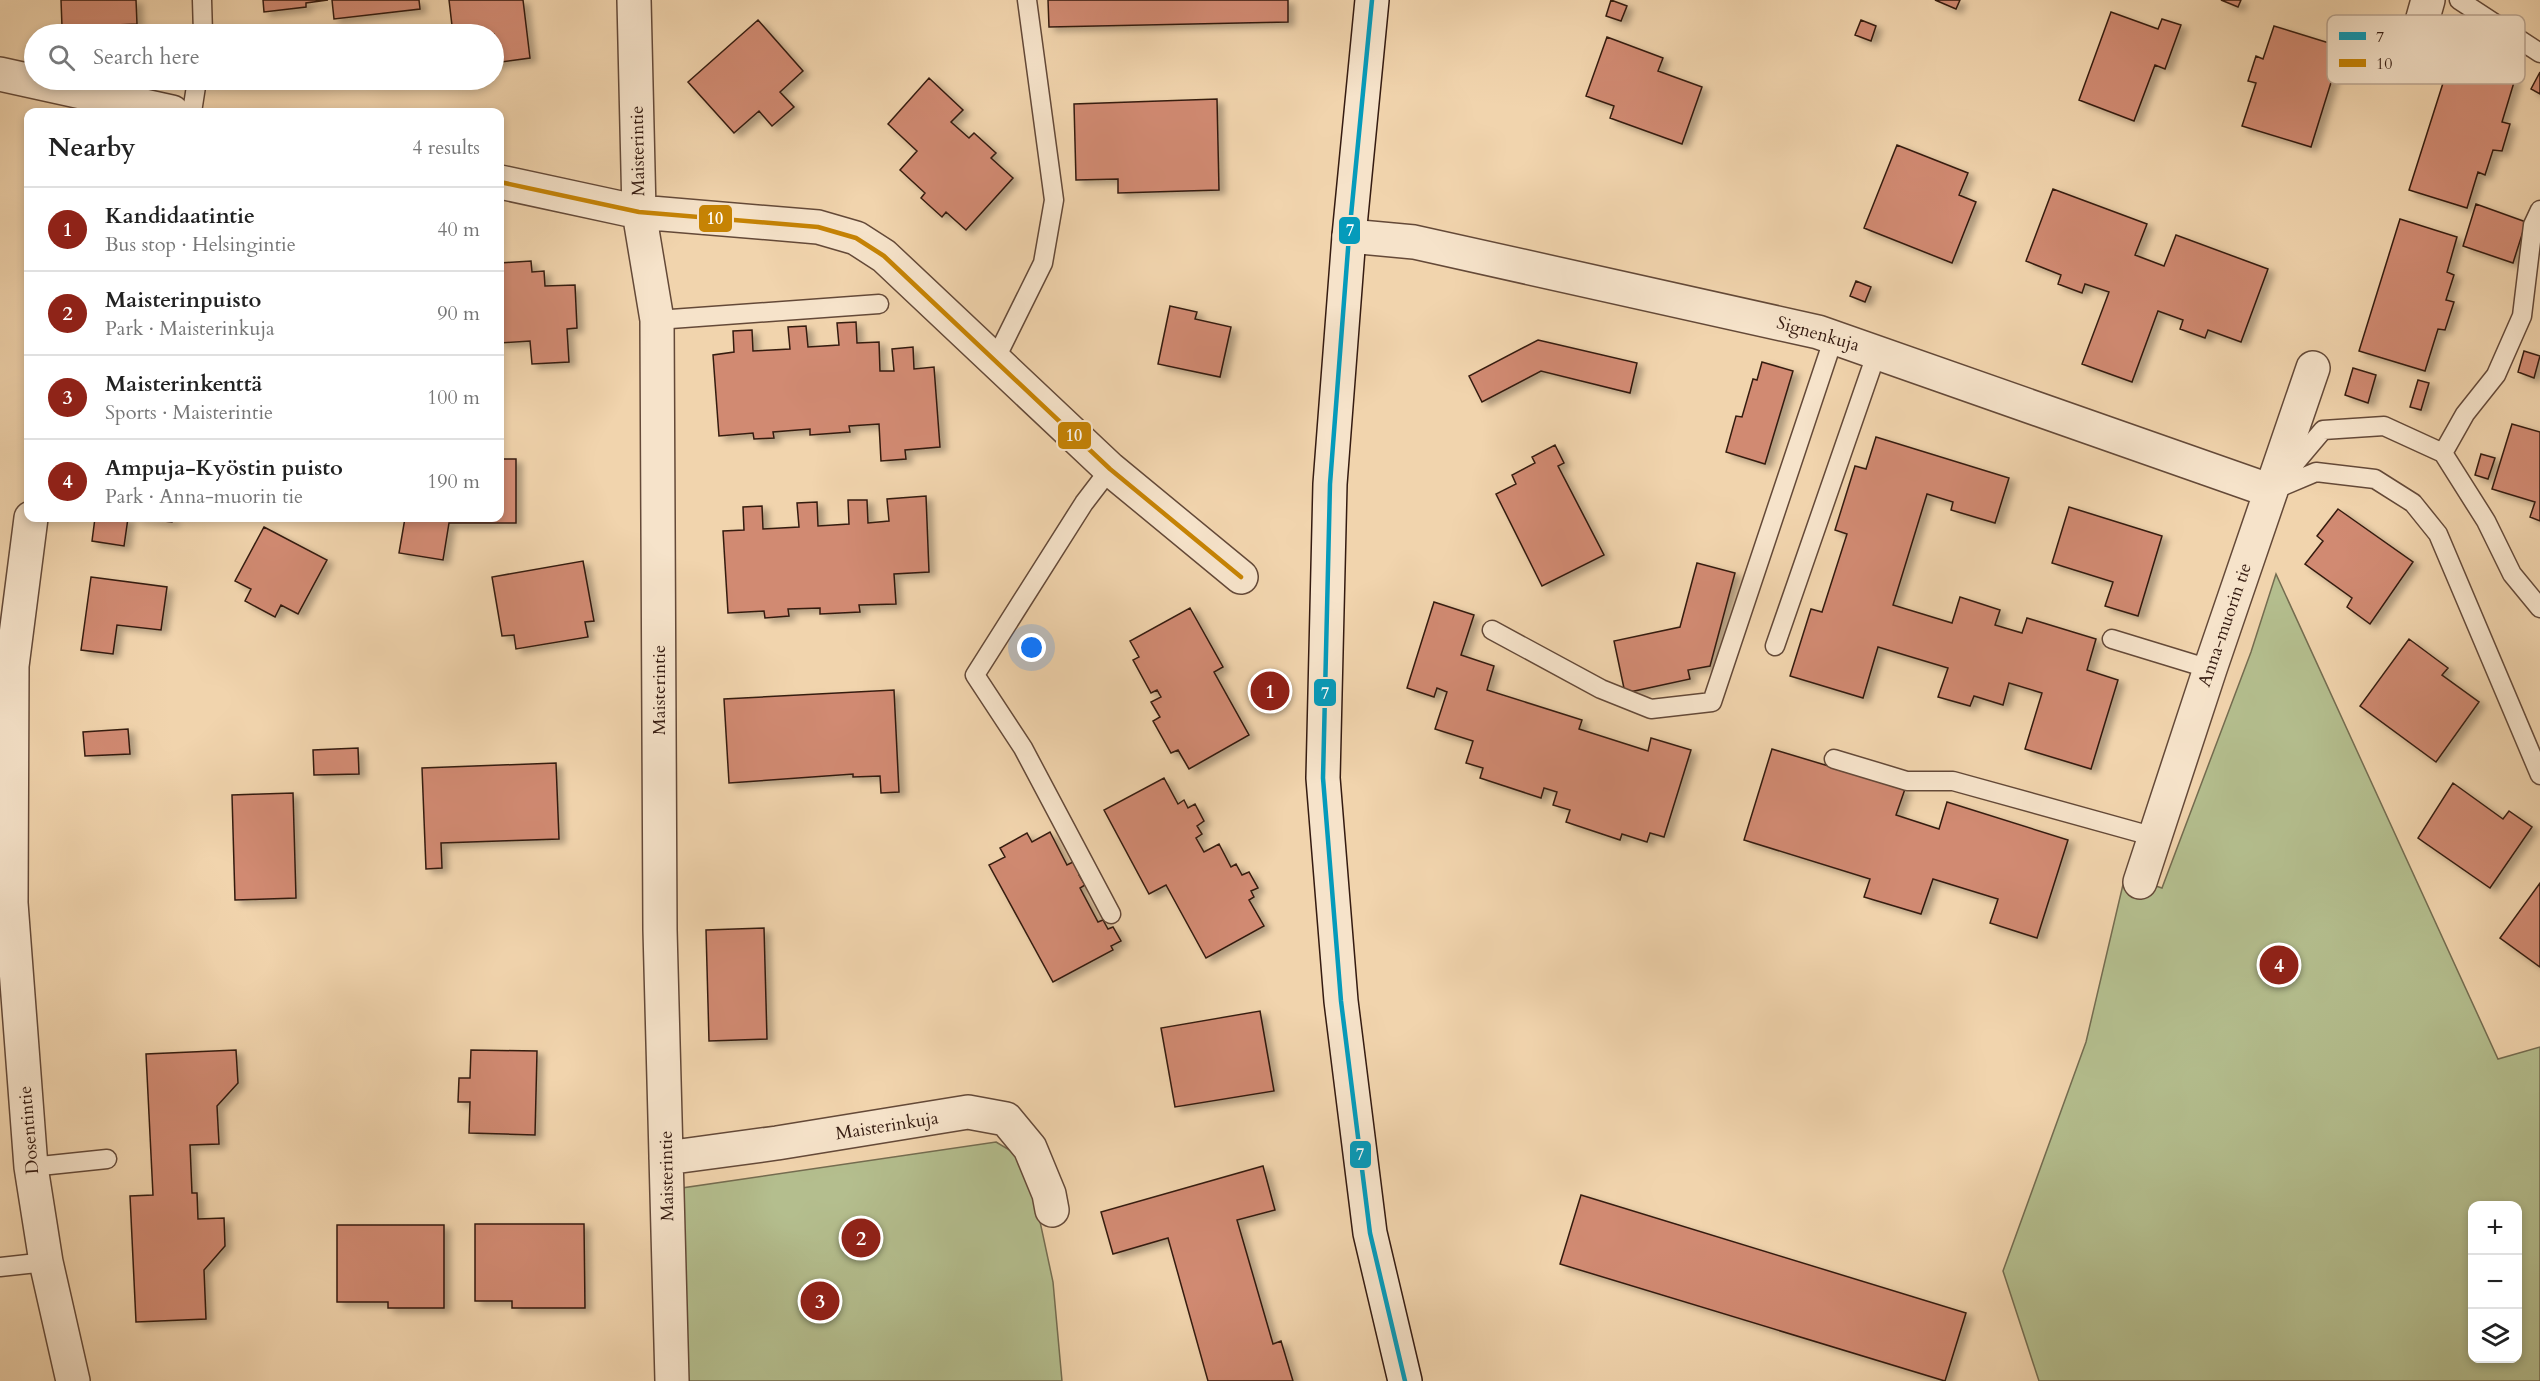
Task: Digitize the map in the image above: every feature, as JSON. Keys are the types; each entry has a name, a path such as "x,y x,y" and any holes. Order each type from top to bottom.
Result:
{"street":[{"name":"Maisterintie","path":"634,0 639,212 657,320 660,930 672,1381"},
{"path":"1372,0 1349,236 1330,484 1323,778 1341,1001 1370,1233 1405,1381"},
{"path":"2424,15 2428,0"},
{"path":"0,74 24,81"},
{"path":"54,90 105,105 134,108"},
{"path":"504,184 639,212 818,227 856,238 884,256 1110,470 1240,577"},
{"name":"Signenkuja","path":"1349,236 1414,242 1818,332 2271,491"},
{"name":"Anna-muorin tie","path":"2140,882 2313,368"},
{"name":"Dosentintie","path":"30,522 12,666 6,852 31,1167 46,1262 73,1381"},
{"name":"Maisterinkuja","path":"666,1158 777,1143 968,1112 1006,1119 1030,1148 1049,1194 1052,1210"}],"lane":[{"path":"202,0 203,24"},
{"path":"995,360 1043,263 1054,200 1027,0"},
{"path":"2459,0 2482,15"},
{"path":"2525,43 2540,53"},
{"path":"193,108 195,90"},
{"path":"2442,453 2465,414 2496,375 2522,316 2533,225 2540,210"},
{"path":"657,320 879,304"},
{"path":"1492,630 1601,689 1651,710 1712,702 1834,337"},
{"path":"1775,646 1877,352"},
{"path":"2271,491 2323,430 2384,426 2442,453 2486,521 2512,574 2540,608"},
{"path":"1110,470 1084,503 975,675 1023,748 1111,914"},
{"path":"2271,491 2316,472 2375,479 2413,502 2438,534 2540,775"},
{"path":"2112,639 2210,669"},
{"path":"1834,759 1907,781 1953,781 2155,837"},
{"path":"31,1167 107,1159"},
{"path":"0,1267 46,1262"}],"green space":[{"path":"2276,574 2498,1059 2540,1047 2540,1381 2039,1381 2003,1271 2086,1042 2125,876 2162,888 2251,652"},
{"path":"996,1142 1018,1155 1030,1175 1053,1282 1062,1381 683,1381 682,1188"}],"building":[{"path":"61,0 136,0 137,24 62,24"},
{"path":"263,0 328,0 306,3 306,7 264,12"},
{"path":"332,0 419,0 420,9 334,19"},
{"path":"449,0 523,0 530,58 504,62 504,24 452,24"},
{"path":"1048,0 1288,0 1288,22 1049,27"},
{"path":"1611,0 1627,6 1621,21 1606,16"},
{"path":"1935,0 1960,0 1956,9"},
{"path":"2221,0 2241,0 2238,7"},
{"path":"2111,12 2158,29 2162,19 2181,25 2165,69 2155,65 2134,121 2079,100"},
{"path":"758,20 803,71 780,92 794,107 772,126 759,111 734,133 688,82"},
{"path":"1861,20 1876,26 1871,41 1855,35"},
{"path":"2274,26 2327,42 2327,84 2331,84 2311,147 2242,126 2256,83 2248,81 2256,56 2263,59"},
{"path":"1607,37 1663,58 1658,71 1702,87 1682,144 1610,118 1614,106 1586,96"},
{"path":"2540,72 2540,94 2531,89"},
{"path":"929,78 963,110 951,122 969,138 974,133 996,153 991,158 1013,178 966,230 946,212 942,217 921,198 925,193 900,170 917,151 888,124"},
{"path":"2443,84 2513,84 2502,122 2510,124 2502,151 2493,150 2485,175 2478,172 2467,208 2409,190"},
{"path":"1217,99 1219,190 1118,193 1118,179 1076,180 1074,104"},
{"path":"1897,145 1968,173 1959,195 1976,202 1952,263 1864,228"},
{"path":"2053,189 2147,224 2135,255 2164,266 2176,235 2268,269 2241,342 2208,330 2205,338 2180,329 2183,320 2158,311 2132,382 2082,364 2109,292 2085,284 2082,293 2058,284 2061,275 2026,261"},
{"path":"2476,204 2526,222 2513,263 2463,246"},
{"path":"2400,219 2457,237 2447,272 2454,275 2446,300 2454,302 2445,330 2438,329 2425,371 2359,351"},
{"path":"531,261 532,272 544,271 545,286 575,285 577,328 567,329 569,362 532,364 530,341 504,343 504,263"},
{"path":"1856,281 1871,287 1865,302 1850,296"},
{"path":"1170,306 1197,312 1195,319 1231,327 1220,377 1158,364"},
{"path":"856,322 857,343 879,342 880,371 894,371 892,349 913,347 914,369 934,367 940,447 905,450 906,459 881,461 879,424 849,426 850,432 810,435 810,429 773,432 774,438 754,439 753,433 719,436 713,355 734,352 733,331 752,330 753,351 790,349 788,327 806,326 808,347 839,345 837,323"},
{"path":"1538,340 1637,363 1630,393 1541,371 1482,402 1469,376"},
{"path":"2524,351 2540,356 2534,378 2518,372"},
{"path":"1762,362 1793,371 1765,464 1726,452 1736,416 1742,417 1753,379 1757,380"},
{"path":"2353,368 2376,375 2368,403 2345,395"},
{"path":"2418,380 2429,383 2421,410 2410,407"},
{"path":"2512,424 2540,432 2540,521 2530,517 2535,502 2492,489"},
{"path":"1876,437 2009,478 1995,523 1951,510 1953,502 1927,494 1893,605 1952,623 1960,597 2000,610 1995,625 2022,633 2027,618 2096,639 2087,670 2118,680 2091,769 2025,749 2042,693 2009,683 2003,705 1974,696 1970,706 1938,697 1948,668 1878,647 1863,698 1790,676 1811,609 1822,612 1847,534 1835,530 1855,466 1866,469"},
{"path":"1555,445 1564,463 1558,466 1604,555 1542,586 1496,494 1516,484 1512,475 1535,463 1532,457"},
{"path":"2481,454 2495,458 2488,479 2475,475"},
{"path":"504,459 516,459 516,523 449,523 443,560 399,553 404,522 504,522"},
{"path":"926,496 929,572 894,574 896,604 859,605 860,612 820,614 820,608 788,609 789,616 765,618 764,611 728,613 723,531 744,530 743,507 762,506 763,529 799,527 797,503 817,502 818,526 849,524 848,500 867,500 868,523 889,521 887,499"},
{"path":"2069,507 2162,536 2138,616 2105,606 2113,582 2052,563"},
{"path":"2338,509 2413,562 2370,624 2347,607 2352,598 2305,564 2323,541 2317,536"},
{"path":"94,522 127,522 124,546 92,541"},
{"path":"264,527 327,560 298,614 281,605 275,617 245,601 251,589 235,581"},
{"path":"583,561 594,621 585,622 588,637 516,649 514,635 502,636 492,577"},
{"path":"1697,563 1735,573 1710,666 1688,670 1690,679 1625,693 1614,641 1680,627"},
{"path":"91,577 167,587 161,630 117,625 113,654 81,650"},
{"path":"1434,602 1474,615 1461,655 1494,666 1487,690 1582,720 1579,729 1648,751 1651,738 1691,750 1664,837 1650,833 1647,842 1622,834 1620,840 1566,822 1570,810 1553,805 1557,792 1544,788 1541,798 1480,778 1483,768 1466,763 1473,741 1435,729 1447,692 1437,688 1434,697 1407,688"},
{"path":"1190,608 1223,667 1214,672 1249,735 1189,769 1178,750 1171,753 1153,721 1160,717 1151,702 1161,697 1157,690 1151,693 1133,660 1139,657 1130,641"},
{"path":"2409,639 2448,668 2442,675 2479,702 2436,762 2360,706"},
{"path":"894,690 899,792 881,793 880,776 853,777 853,774 729,783 724,699"},
{"path":"128,729 130,754 85,756 83,732"},
{"path":"358,748 359,774 314,775 313,750"},
{"path":"1772,749 1905,789 1896,815 1939,829 1947,802 2068,840 2037,938 1990,923 1998,899 1933,879 1921,914 1864,897 1870,879 1744,840"},
{"path":"556,763 559,839 441,843 442,868 426,869 422,768"},
{"path":"1164,778 1178,804 1184,800 1188,808 1195,804 1204,821 1197,826 1202,834 1196,838 1204,852 1219,844 1231,867 1236,864 1242,875 1249,872 1258,888 1251,891 1254,897 1249,900 1264,926 1206,958 1166,885 1149,894 1104,810"},
{"path":"2453,783 2503,819 2509,811 2532,827 2490,888 2418,838"},
{"path":"293,793 296,898 235,900 232,795"},
{"path":"1050,832 1067,865 1077,860 1084,872 1079,875 1085,885 1080,888 1098,922 1103,920 1108,929 1113,927 1121,941 1111,946 1113,950 1053,982 989,865 1005,857 1000,848 1027,833 1032,842"},
{"path":"2540,883 2540,967 2500,938"},
{"path":"764,928 767,1039 709,1041 706,930"},
{"path":"1260,1011 1274,1091 1175,1107 1161,1028"},
{"path":"236,1050 238,1083 217,1106 219,1144 190,1145 192,1193 197,1193 198,1219 224,1218 225,1246 204,1270 206,1319 136,1322 130,1196 153,1195 146,1054"},
{"path":"471,1050 537,1051 535,1135 469,1133 470,1102 458,1102 459,1078 470,1078"},
{"path":"1263,1166 1275,1210 1237,1220 1273,1344 1281,1341 1293,1381 1208,1381 1168,1238 1113,1254 1101,1212"},
{"path":"1581,1195 1966,1313 1945,1381 1560,1264"},
{"path":"475,1224 584,1224 585,1308 512,1308 512,1301 475,1301"},
{"path":"337,1225 444,1225 444,1308 388,1308 388,1302 337,1302"}],"transit line":[{"name":"7","path":"1372,0 1349,236 1330,484 1323,778 1341,1001 1370,1233 1405,1381"},
{"name":"10","path":"504,183 639,212 818,227 856,238 884,256 1110,469 1241,577"}],"place":[{"name":"Kandidaatintie","path":"1270,691"},
{"name":"Ampuja-Kyöstin puisto","path":"2279,965"},
{"name":"Maisterinpuisto","path":"861,1238"},
{"name":"Maisterinkenttä","path":"820,1301"}]}
